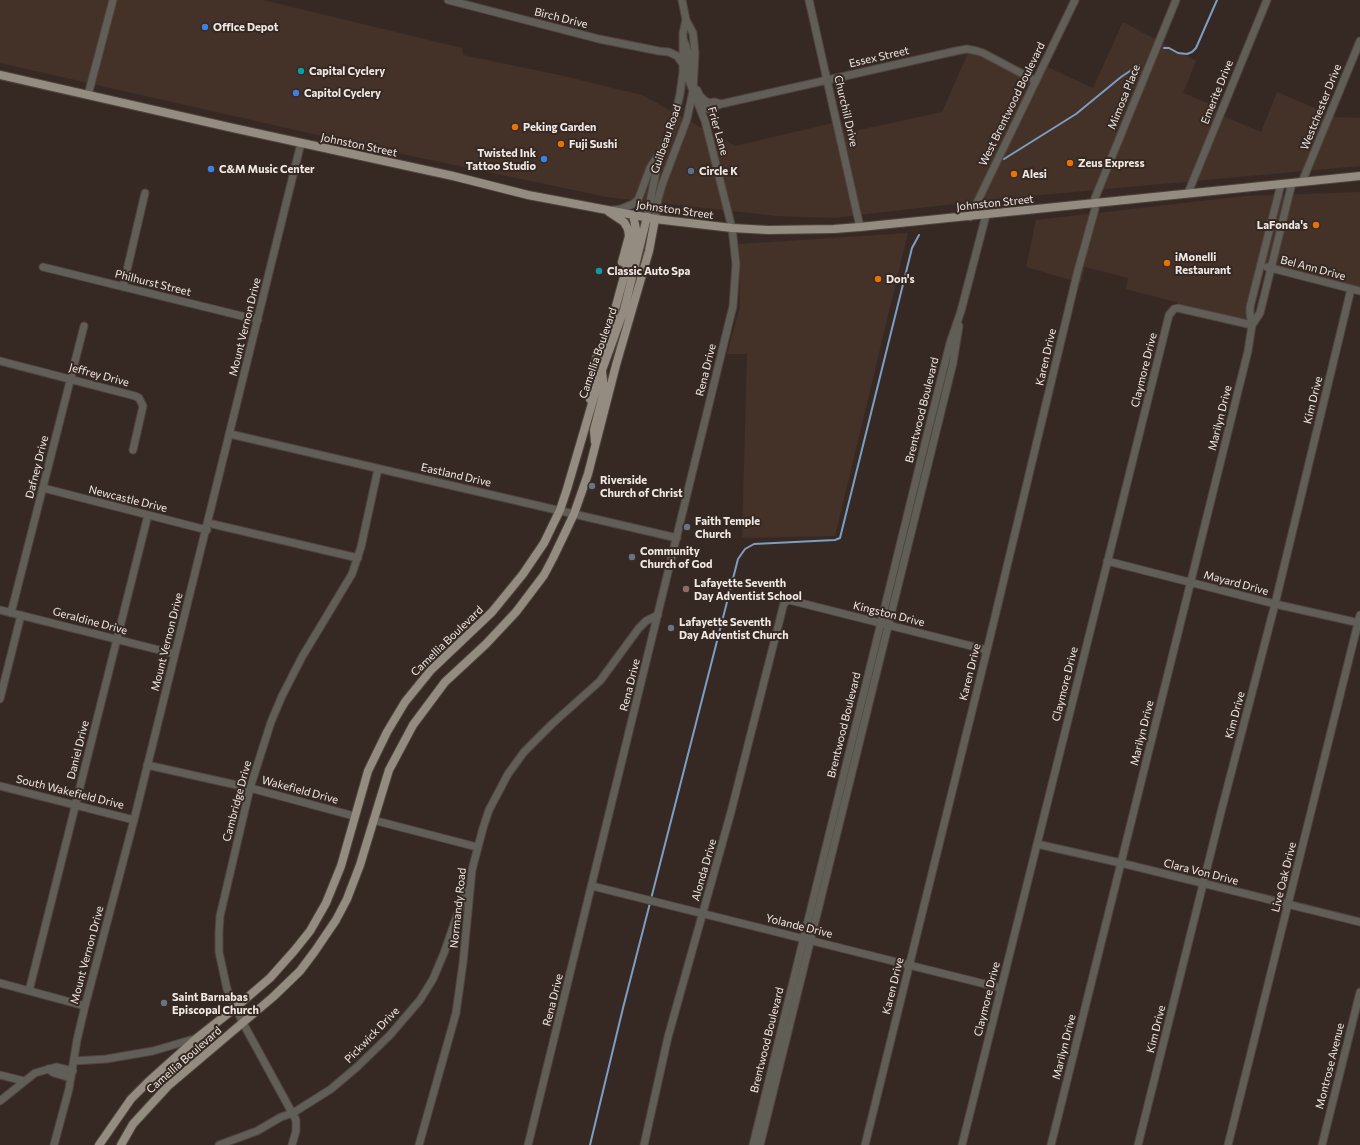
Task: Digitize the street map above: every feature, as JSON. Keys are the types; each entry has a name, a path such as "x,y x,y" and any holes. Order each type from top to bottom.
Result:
{"main road":[{"name":"Johnston Street","path":"0,75 301,144 453,176 528,195 651,218 732,228 768,230 860,227 970,217 1360,176"},
{"path":"590,410 591,384 601,337 629,236 628,229 624,222 607,210"},
{"path":"595,448 594,430 604,391 601,373 601,360 635,236 636,229 633,215"},
{"name":"Camellia Boulevard","path":"99,1145 132,1099 148,1082 197,1038 270,978 310,931 331,892 341,866 368,771 378,749 405,702 431,670 478,627 510,592 535,556 560,510 601,373 624,310 651,218"},
{"name":"Camellia Boulevard","path":"121,1145 133,1124 168,1086 273,997 300,971 336,920 347,899 360,865 389,770 397,752 416,720 445,682 497,633 516,612 547,569 574,514 595,448 616,365 649,251 651,218"}],"street":[{"path":"88,95 113,0"},
{"name":"Birch Drive","path":"448,0 599,39 670,52"},
{"name":"Guilbeau Road","path":"651,218 685,125 694,91 695,53 693,33 686,20 682,0"},
{"name":"Churchill Drive","path":"809,0 860,227"},
{"name":"West Brentwood Boulevard","path":"970,217 1075,0"},
{"name":"Mimosa Place","path":"1095,203 1097,193 1176,0"},
{"name":"Emerite Drive","path":"1188,193 1267,0"},
{"name":"Guilbeau Road","path":"651,218 658,167 677,109 682,78 683,33 686,20"},
{"name":"Westchester Drive","path":"1302,182 1360,40"},
{"path":"683,64 677,56 670,52 680,46 684,41"},
{"name":"Frier Lane","path":"684,41 689,55 688,78 705,121 732,228"},
{"name":"Essex Street","path":"700,106 708,109 721,104 956,51 967,50 977,50 1036,81"},
{"name":"Essex Street","path":"694,82 700,96 704,100 721,104"},
{"name":"Mount Vernon Drive","path":"54,1145 72,1075 84,1006 134,820 301,144"},
{"path":"607,210 621,209 638,200 650,168 663,148"},
{"name":"Marilyn Drive","path":"1252,325 1260,313 1292,183"},
{"name":"Marilyn Drive","path":"1051,1145 1122,864 1190,582 1248,351 1252,325 1250,307 1281,184"},
{"path":"123,287 145,194"},
{"name":"Karen Drive","path":"865,1145 987,650 1078,270 1095,209 1095,203"},
{"name":"Brentwood Boulevard","path":"760,1145 807,940 884,624 950,343 961,311 986,215"},
{"name":"Rena Drive","path":"528,1145 733,306 736,264 732,228"},
{"name":"Bel Ann Drive","path":"1261,266 1360,291"},
{"name":"Philhurst Street","path":"43,267 258,320"},
{"name":"Kim Drive","path":"1138,1145 1221,812 1275,604 1351,289"},
{"name":"Claymore Drive","path":"962,1145 1170,313 1174,309 1178,308 1252,325"},
{"name":"Dafney Drive","path":"11,612 84,326"},
{"name":"Jeffrey Drive","path":"0,361 139,398 143,406 133,450"},
{"name":"Eastland Drive","path":"230,434 676,538"},
{"name":"Cambridge Drive","path":"292,1145 296,1124 293,1113 235,1008 227,989 219,952 219,931 224,897 250,788 271,722 282,696 306,651 352,574 358,558 378,469"},
{"name":"Newcastle Drive","path":"43,488 148,516 207,526 358,558"},
{"name":"Daniel Drive","path":"29,991 148,516"},
{"name":"Mayard Drive","path":"1107,561 1275,604 1359,620"},
{"name":"Kingston Drive","path":"785,601 789,600 987,650"},
{"name":"Alonda Drive","path":"644,1145 668,1037 731,812 785,601"},
{"name":"Geraldine Drive","path":"0,610 175,654"},
{"path":"0,699 21,615"},
{"name":"Normandy Road","path":"419,1145 456,1013 463,963 471,877 477,847 489,810 497,793 516,763 538,737 600,680 639,628 646,621 658,615"},
{"name":"Live Oak Drive","path":"1228,1145 1359,620"},
{"name":"Wakefield Drive","path":"147,765 250,788 354,816"},
{"name":"South Wakefield Drive","path":"0,786 134,820"},
{"path":"373,820 477,847"},
{"name":"Clara Von Drive","path":"1037,844 1360,922"},
{"name":"Pickwick Drive","path":"220,1145 257,1131 280,1117 293,1113 331,1089 357,1067 390,1034 420,1000 433,979 444,953 471,877"},
{"name":"Yolande Drive","path":"592,886 702,915 1001,988"},
{"name":"Brentwood Boulevard","path":"753,1145 807,940"},
{"path":"0,983 84,1006"},
{"name":"Montrose Avenue","path":"1322,1145 1360,992"},
{"path":"74,1061 106,1059 145,1052 197,1038"},
{"path":"0,1101 36,1072 56,1067 72,1075"},
{"path":"0,1076 24,1081"}],"shaded area":[{"path":"0,0 263,0 462,48 463,55 559,75 642,95 735,146 841,121 845,133 942,112 968,53 977,54 1034,84 1043,65 1093,88 1123,22 1196,61 1183,93 1217,107 1216,113 1261,132 1277,92 1336,117 1360,118 1360,166 997,199 833,218 777,216 607,197 397,153 0,63"},
{"path":"1360,192 1360,294 1264,271 1251,322 1126,289 1128,278 1085,267 1081,283 1026,267 1036,220 1245,196"},
{"path":"908,233 835,536 742,538 747,354 727,354 740,307 739,244"}],"waterway":[{"path":"1164,48 1169,48 1178,53 1187,54 1192,52 1196,48 1217,0"},
{"path":"1004,159 1076,114 1121,77 1139,65"},
{"path":"651,899 738,559 745,549 754,544 835,540 840,538 912,248 919,235"},
{"path":"590,1145 650,903"}],"place":[{"name":"Office Depot","path":"205,27"},
{"name":"Capital Cyclery","path":"301,71"},
{"name":"Capitol Cyclery","path":"296,93"},
{"name":"Peking Garden","path":"515,127"},
{"name":"Fuji Sushi","path":"561,144"},
{"name":"Twisted Ink Tattoo Studio","path":"544,159"},
{"name":"Zeus Express","path":"1070,163"},
{"name":"C&M Music Center","path":"211,169"},
{"name":"Circle K","path":"691,171"},
{"name":"Alesi","path":"1014,174"},
{"name":"LaFonda's","path":"1316,225"},
{"name":"iMonelli Restaurant","path":"1167,263"},
{"name":"Classic Auto Spa","path":"599,271"},
{"name":"Don's","path":"878,279"},
{"name":"Riverside Church of Christ","path":"592,486"},
{"name":"Faith Temple Church","path":"687,527"},
{"name":"Community Church of God","path":"632,557"},
{"name":"Lafayette Seventh Day Adventist School","path":"686,589"},
{"name":"Lafayette Seventh Day Adventist Church","path":"671,628"},
{"name":"Saint Barnabas Episcopal Church","path":"164,1003"}]}
